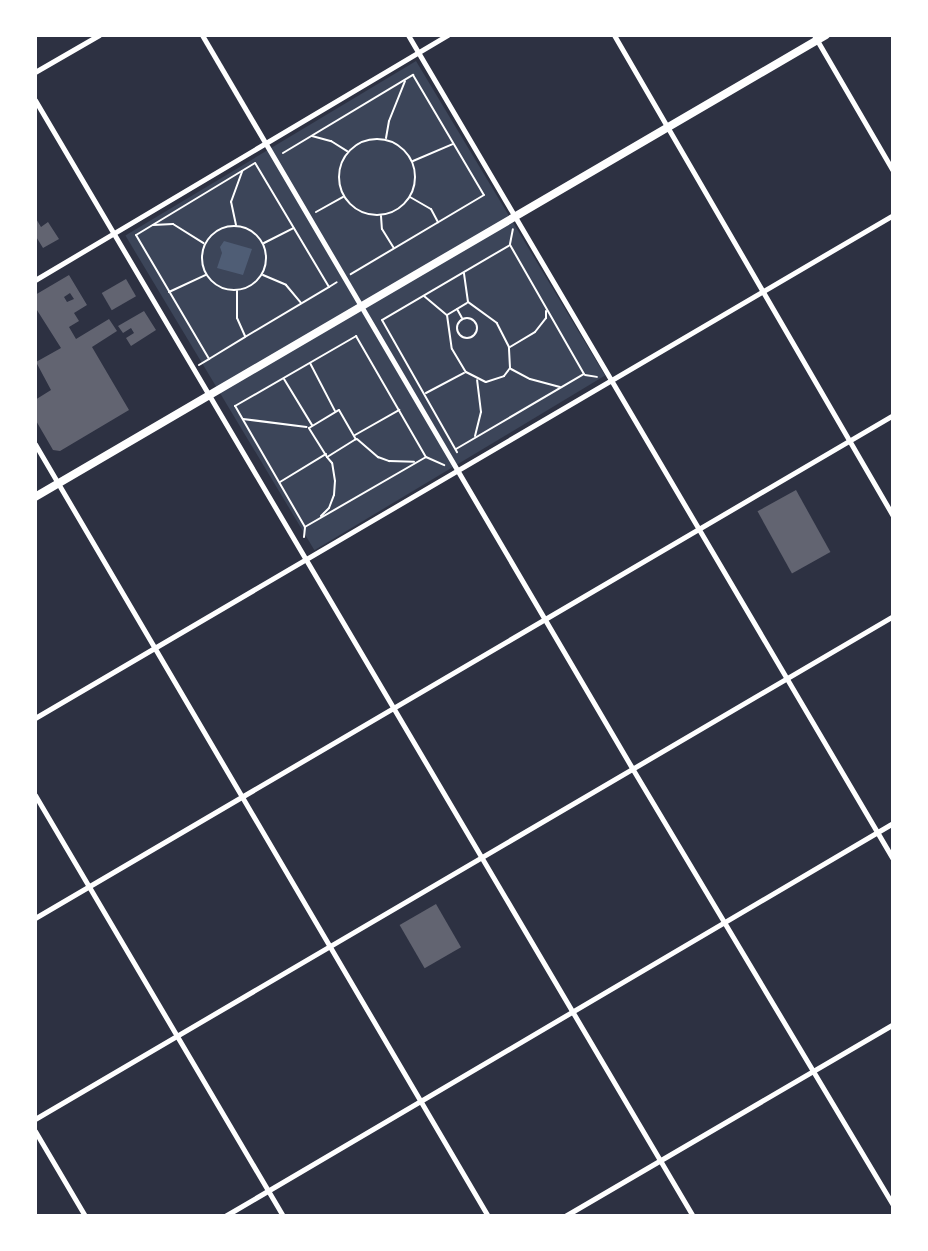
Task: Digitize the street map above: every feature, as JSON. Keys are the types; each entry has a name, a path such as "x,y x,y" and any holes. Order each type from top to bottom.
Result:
{"main road":[{"path":"35,496 816,38 826,35"}],"street":[{"path":"35,72 99,35"},
{"path":"202,35 632,768 893,1205"},
{"path":"408,35 893,859"},
{"path":"35,280 448,35"},
{"path":"614,35 893,516"},
{"path":"816,38 893,171"},
{"path":"35,100 304,561 693,1216"},
{"path":"35,718 893,215"},
{"path":"35,918 893,415"},
{"path":"35,444 488,1216"},
{"path":"35,1119 893,616"},
{"path":"35,795 283,1216"},
{"path":"225,1216 893,823"},
{"path":"565,1216 893,1024"},
{"path":"35,1131 85,1216"}],"path":[{"path":"281,154 413,75 484,194 352,274 346,264"},
{"path":"386,139 389,121 406,80"},
{"path":"312,136 331,141 348,152"},
{"path":"386,139 397,144 412,161 415,181 409,196 396,210 381,215 356,209 344,196 339,174 348,152 365,141 386,139"},
{"path":"412,161 454,144"},
{"path":"255,163 329,287 209,359 136,235 243,170 255,163"},
{"path":"236,226 231,202 243,170"},
{"path":"316,212 344,196"},
{"path":"409,196 431,209 438,222"},
{"path":"381,215 382,229 394,248"},
{"path":"510,245 382,320 456,449 584,374 510,245 514,217"},
{"path":"152,225 173,224 194,239 205,243"},
{"path":"236,226 248,229 263,243 266,261 262,274 253,285 237,291 218,287 206,275 202,263 205,243 219,229 236,226"},
{"path":"263,243 294,227"},
{"path":"464,272 468,302 496,323 509,347 510,368"},
{"path":"262,274 286,285 301,303"},
{"path":"169,292 206,275"},
{"path":"237,291 237,318 245,337"},
{"path":"423,296 447,315 452,349 466,373 477,380 496,380 510,368"},
{"path":"447,315 468,302"},
{"path":"457,309 462,319 458,331 464,337 471,337 477,330 476,324 472,319 462,319"},
{"path":"509,347 542,325 547,309"},
{"path":"426,457 304,527 235,406 356,336 426,457 458,471"},
{"path":"309,363 336,412"},
{"path":"510,368 530,379 560,387"},
{"path":"425,394 466,373"},
{"path":"284,378 332,463 334,495 329,508 317,519"},
{"path":"475,437 481,412 477,380"},
{"path":"242,418 311,427 339,410 355,437 368,450 400,464 419,460"},
{"path":"279,482 399,410"}],"shaded area":[{"path":"416,61 605,376 314,550 125,236"},
{"path":"224,241 252,249 243,275 217,268 222,253 220,247"}],"building":[{"path":"35,217 41,227 48,222 59,239 43,248 35,235"},
{"path":"69,275 87,305 74,313 79,321 69,327 76,339 109,319 117,331 92,347 129,410 60,451 53,450 35,419 35,400 51,390 36,362 61,348 35,307 35,295","holes":["70,293 74,299 67,302 64,297"]},
{"path":"126,279 136,296 112,310 102,293"},
{"path":"144,311 156,330 131,346 126,338 134,333 131,328 123,333 118,326"},
{"path":"796,490 830,552 792,573 758,511"},
{"path":"436,904 461,947 425,968 400,925"}]}
